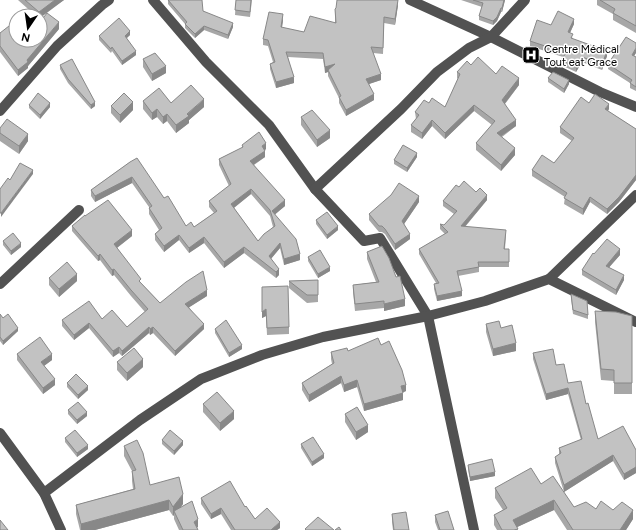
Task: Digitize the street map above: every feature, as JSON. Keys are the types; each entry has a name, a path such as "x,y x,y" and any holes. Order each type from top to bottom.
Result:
{"street":[{"path":"153,0 206,62 268,125 315,188 364,241 380,238 428,316 474,530"},
{"path":"410,0 491,37 600,92 636,107"},
{"path":"315,188 401,109 436,72 469,48 491,37 525,0"},
{"path":"0,111 57,46 103,2"},
{"path":"44,493 140,420 201,379 262,354 323,337 428,316 485,301 549,279 636,195"},
{"path":"0,284 79,210"},
{"path":"549,279 636,322"},
{"path":"0,433 44,493 61,530"}],"building":[{"path":"25,0 55,0 44,8 34,8"},
{"path":"168,0 202,0 203,11 233,23 228,35 204,26 195,34 185,24 187,22"},
{"path":"236,0 251,0 250,12 235,10"},
{"path":"337,0 398,0 395,19 384,17 383,48 371,47 381,74 366,79 374,94 346,110 328,70 335,64 325,67 323,53 286,52 294,77 276,82 270,64 275,62 268,40 263,39 269,12 283,14 281,27 304,32 310,16 336,23 335,9"},
{"path":"473,0 504,0 502,8 493,21 479,16 483,3"},
{"path":"600,0 636,0 636,26 613,13 615,9"},
{"path":"558,11 574,19 568,32 573,34 571,38 607,51 602,64 582,57 576,67 561,60 566,53 530,41 537,20 551,25"},
{"path":"48,14 59,22 48,35"},
{"path":"119,18 130,31 125,36 136,51 122,61 112,47 111,49 99,36"},
{"path":"8,27 8,48 37,48 27,60 28,62 18,70 0,46 0,33"},
{"path":"626,37 636,43 636,48 632,55 636,57 636,87 630,83 632,80 608,64"},
{"path":"155,53 166,66 152,74 143,59"},
{"path":"478,57 496,74 502,66 519,78 502,100 516,120 497,133 515,148 501,165 476,143 495,121 474,105 445,133 432,120 422,133 411,125 419,115 415,112 424,100 429,103 432,98 445,107 460,74 457,72 467,61 471,65"},
{"path":"72,59 95,102 91,105 68,79 60,65"},
{"path":"553,72 569,80 564,89 548,78"},
{"path":"191,85 204,99 187,114 189,116 176,125 167,114 163,117 157,109 152,113 143,101 159,88 171,103"},
{"path":"38,93 50,103 40,115 29,105"},
{"path":"124,93 133,102 120,115 111,106"},
{"path":"595,94 609,104 605,109 636,129 636,175 619,197 607,209 590,197 583,209 564,198 567,193 532,170 542,155 554,163 574,138 560,127 581,97 589,103"},
{"path":"312,110 330,130 317,140 301,117"},
{"path":"7,119 28,134 19,146 0,133 0,128"},
{"path":"259,132 266,143 262,146 265,151 250,161 285,200 272,211 296,239 300,254 284,259 280,243 269,256 279,269 276,272 244,247 224,262 204,237 189,248 179,235 164,246 155,234 162,228 149,208 152,206 132,177 95,196 91,190 137,158 164,198 168,196 186,226 191,222 194,227 217,211 209,201 231,184 219,159 243,147 242,145","holes":["251,189 270,210 275,226 264,234 258,241 231,204"]},
{"path":"403,145 417,153 407,168 394,160"},
{"path":"20,163 33,170 0,213 0,189 8,178 10,180"},
{"path":"464,181 476,192 480,188 487,195 461,226 506,230 504,249 509,249 509,262 478,262 479,267 457,271 462,291 437,296 434,284 439,283 419,249 448,232 440,224 444,225 457,211 443,201 456,185 459,187"},
{"path":"399,183 419,196 402,221 410,234 395,244 385,229 382,226 379,226 369,214 391,195"},
{"path":"108,200 132,230 114,244 141,279 139,281 160,303 186,282 203,271 207,290 185,304 204,324 175,351 153,327 150,329 149,327 122,351 119,347 113,351 89,323 74,335 62,320 89,301 102,319 112,310 127,327 148,309 114,269 112,270 100,254 98,256 72,226 85,215"},
{"path":"327,212 338,226 327,235 316,220"},
{"path":"13,233 21,243 11,251 3,241"},
{"path":"607,239 620,249 606,266 624,275 616,290 582,270 593,253 594,254"},
{"path":"382,246 389,258 396,277 400,276 405,299 384,304 384,301 355,304 353,285 379,282 367,252"},
{"path":"320,250 330,267 318,274 308,257"},
{"path":"67,262 77,274 59,289 49,278"},
{"path":"318,280 318,295 307,295 289,281"},
{"path":"288,286 289,327 267,328 266,309 262,312 262,287"},
{"path":"571,294 587,301 588,315 573,310"},
{"path":"595,311 616,312 632,316 632,383 614,383 614,370 601,369"},
{"path":"0,314 3,318 8,314 18,328 3,341 0,337"},
{"path":"226,320 242,345 229,353 215,329"},
{"path":"499,321 501,328 512,325 516,343 493,349 486,324"},
{"path":"40,337 52,354 41,362 55,379 43,388 17,354"},
{"path":"378,338 381,345 389,341 402,370 406,385 401,386 403,393 364,404 357,380 344,385 341,376 309,395 302,383 334,363 331,352 347,348 348,351"},
{"path":"134,348 143,359 127,373 117,362"},
{"path":"553,349 556,365 564,364 568,383 581,381 586,404 588,403 598,439 623,426 636,450 636,467 624,474 613,455 564,485 555,457 561,453 559,448 582,439 568,388 546,394 533,353"},
{"path":"76,374 88,386 78,395 67,383"},
{"path":"217,392 234,411 220,423 203,404"},
{"path":"78,402 87,412 77,420 68,410"},
{"path":"357,407 368,425 356,432 345,414"},
{"path":"75,430 88,445 77,453 65,438"},
{"path":"170,430 183,441 174,451 162,440"},
{"path":"313,437 324,454 312,462 301,444"},
{"path":"137,440 143,453 150,485 179,477 183,494 173,507 169,500 81,524 76,505 135,489 132,471 136,470 124,446"},
{"path":"492,459 495,472 470,477 468,465"},
{"path":"531,468 541,484 553,476 574,507 586,502 596,509 601,501 613,510 622,502 633,510 620,530 573,530 554,500 513,520 518,529 502,530 494,515 507,508 495,488"},
{"path":"230,481 245,507 246,506 255,519 267,508 280,522 271,530 235,530 221,508 211,514 201,498"},
{"path":"192,501 198,519 194,522 198,530 183,530 174,511"},
{"path":"448,511 454,530 440,530 435,515"},
{"path":"406,512 409,530 394,530 392,514"},
{"path":"318,517 334,530 305,529"},
{"path":"0,520 8,530 0,530"}],"place":[{"name":"Centre Médical Tout eat Grace","path":"531,55"}]}
